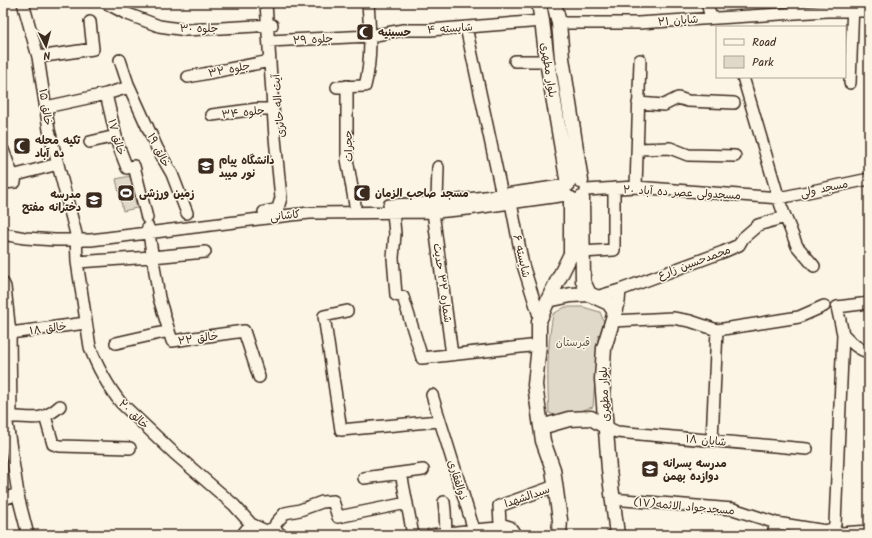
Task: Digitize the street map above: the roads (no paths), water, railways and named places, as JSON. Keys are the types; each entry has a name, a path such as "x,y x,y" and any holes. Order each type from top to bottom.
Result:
{"main road":[{"name":"بلوار مطهری","path":"539,3 547,61 575,190 571,254 540,319 535,385 543,441 553,469 560,520 559,535"},
{"name":"بلوار مطهری","path":"554,3 559,23 567,92 582,252 583,281 593,296"},
{"path":"548,300 571,295 593,296 609,303 614,316"},
{"name":"بلوار مطهری","path":"614,316 604,348 602,379 616,535"},
{"path":"541,427 569,419 591,418 606,428"}],"street":[{"name":"خالق ۱۵","path":"23,3 38,57 49,130 75,237"},
{"name":"جلوه ۳۰","path":"106,3 125,13 159,26 186,30 270,25"},
{"name":"آیت اله حائری","path":"266,3 270,25"},
{"name":"آیت اله حائری","path":"270,3 271,41 289,208"},
{"path":"368,3 370,36"},
{"path":"707,3 711,18"},
{"path":"850,83 853,7"},
{"name":"شایان ۲۱","path":"559,23 638,23 711,18 726,22 853,7 869,11"},
{"path":"38,57 93,50 90,22"},
{"name":"شایسته ۴","path":"357,36 370,36 403,30 430,30 542,22"},
{"path":"466,27 502,195 511,203"},
{"name":"جلوه ۲۹","path":"271,41 357,36"},
{"name":"حجرات","path":"355,205 347,160 342,86 365,86 369,68 370,36"},
{"name":"آیت اله حائری","path":"271,41 270,61 281,188"},
{"name":"خالق ۱۹","path":"120,60 129,85 157,148 172,174 187,213"},
{"path":"636,187 640,60"},
{"name":"جلوه ۳۲","path":"188,77 270,61"},
{"path":"515,61 547,61"},
{"path":"743,78 785,217 796,246 814,266"},
{"path":"46,107 106,94 129,85"},
{"name":"خالق ۱۷","path":"106,94 118,145 127,168 134,166 148,226"},
{"path":"638,103 664,105 678,98 688,101 734,103"},
{"name":"جلوه ۳۴","path":"212,115 257,109 274,109"},
{"path":"90,142 116,136"},
{"path":"638,149 670,148 688,155 735,156"},
{"path":"3,151 15,182"},
{"path":"15,182 16,175 58,164"},
{"name":"شماره ۳۲ حدیث","path":"438,167 435,207 452,354"},
{"name":"مسجد ولی","path":"779,198 869,179"},
{"path":"3,183 15,182"},
{"name":"مسجدولی عصر ده آباد ۲۰","path":"575,190 636,187 779,198"},
{"name":"کاشانی","path":"274,210 278,208 280,204 281,188"},
{"path":"582,252 614,250 614,188"},
{"name":"کاشانی","path":"148,226 263,218 310,213 393,212 435,207 502,195 575,190"},
{"name":"کاشانی","path":"3,234 25,238 75,237 289,208 355,205 468,209 511,203 575,190"},
{"name":"شایسته ۶","path":"511,203 522,264 540,319"},
{"path":"289,208 310,213"},
{"path":"263,218 274,210"},
{"path":"393,212 395,234 393,258 396,294 403,297 422,358 539,345"},
{"name":"محمدحسین زارع","path":"593,296 620,290 724,252 739,245 743,238 758,225 785,217"},
{"name":"خالق ۲۲","path":"148,226 159,298 172,341 244,331 259,377"},
{"name":"کاشانی","path":"3,227 75,237"},
{"name":"خالق ۲۰","path":"75,237 77,262 90,347 94,358 115,395 121,403 174,453 234,505 251,524"},
{"path":"77,262 204,252"},
{"path":"3,283 5,287 10,333 7,350 7,417 18,494 28,535"},
{"path":"620,290 619,302 614,316 674,318 690,321 717,330 798,318 824,306"},
{"path":"827,531 833,529 835,524 843,334 837,307 869,303 869,301"},
{"path":"347,311 324,316 341,430 439,421"},
{"name":"خالق ۱۸","path":"10,333 86,323"},
{"path":"712,440 717,330"},
{"path":"116,343 169,331"},
{"path":"843,334 854,345 863,351 869,352"},
{"name":"ذوالفقاری","path":"432,395 474,530"},
{"path":"7,417 38,418 51,414 60,406"},
{"path":"45,416 53,444 60,446 130,448"},
{"name":"شایان ۱۸","path":"606,428 618,432 808,449"},
{"path":"364,478 423,470"},
{"path":"401,473 413,535"},
{"name":"سیدالشهدا","path":"513,531 500,524 499,506 555,486"},
{"path":"3,499 18,494"},
{"name":"مسجدجواد الائمه(۱۷)","path":"612,499 733,509 776,523 827,531 869,531"},
{"path":"242,535 251,524 266,531 278,532 276,523 285,513 300,510 322,502 332,501 338,517 407,503"},
{"path":"444,502 446,533"},
{"path":"773,535 776,523"},
{"path":"431,535 474,530 513,531"}],"place":[{"name":"حسینیه","path":"365,32"},
{"name":"تکیه محله ده آباد","path":"22,146"},
{"name":"دانشگاه پیام نور میبد","path":"206,166"},
{"name":"زمین ورزشی","path":"126,193"},
{"name":"مسجد صاحب الزمان","path":"362,193"},
{"name":"مدرسه دخترانه مفتح","path":"94,200"},
{"name":"مدرسه پسرانه دوازده بهمن","path":"650,469"}],"park label":[{"name":"قبرستان","path":"573,342"}]}
